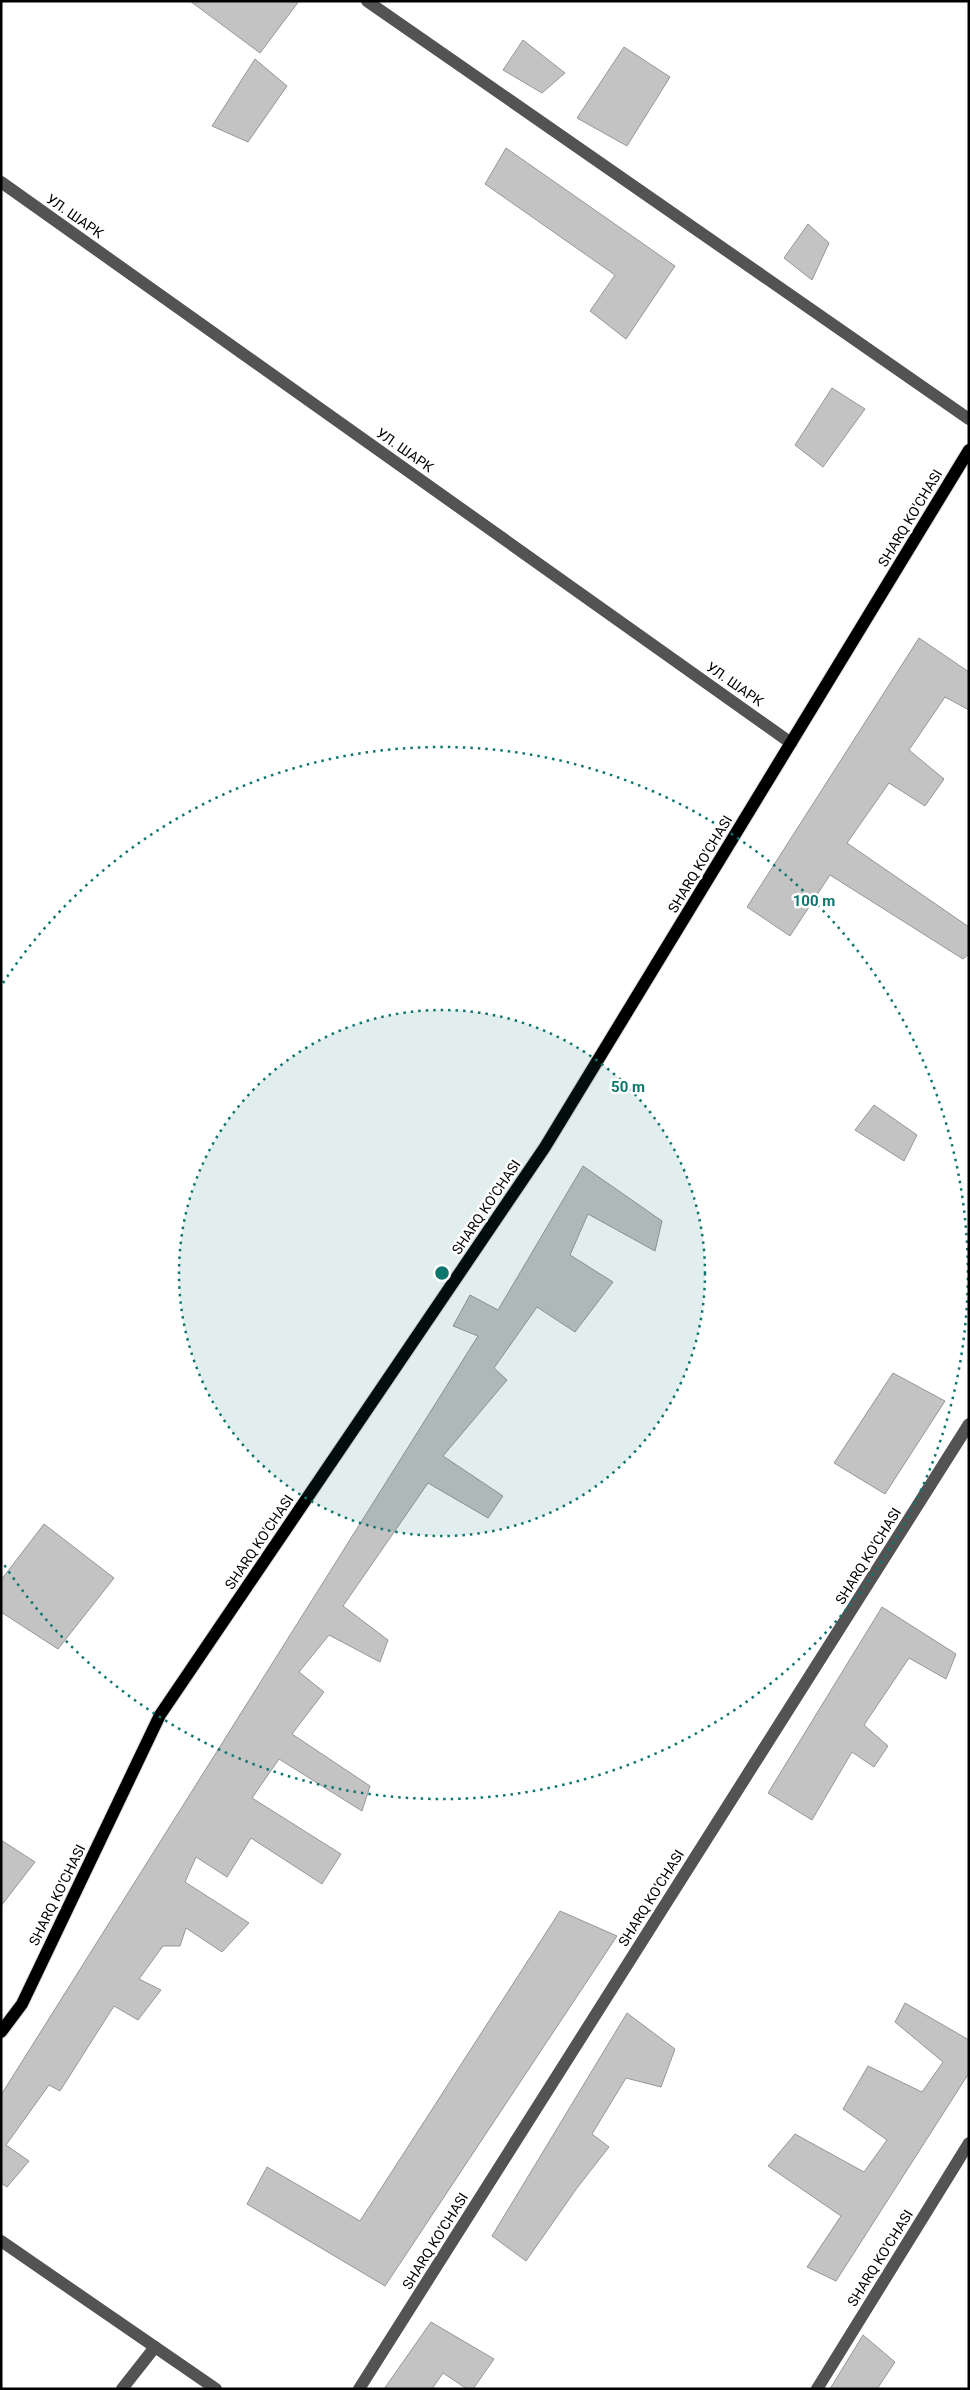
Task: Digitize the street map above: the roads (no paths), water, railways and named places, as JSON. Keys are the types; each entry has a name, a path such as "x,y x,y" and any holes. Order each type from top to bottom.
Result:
{"main road":[{"name":"SHARQ KO'CHASI","path":"1,2032 22,2004 160,1715 545,1147 969,450"}],"street":[{"path":"367,1 969,419"},
{"name":"УЛ. ШАРК","path":"1,182 791,743"},
{"name":"SHARQ KO'CHASI","path":"359,2389 969,1424"},
{"name":"SHARQ KO'CHASI","path":"817,2389 969,2143"},
{"path":"1,2241 216,2389"},
{"path":"122,2389 155,2347"}]}
